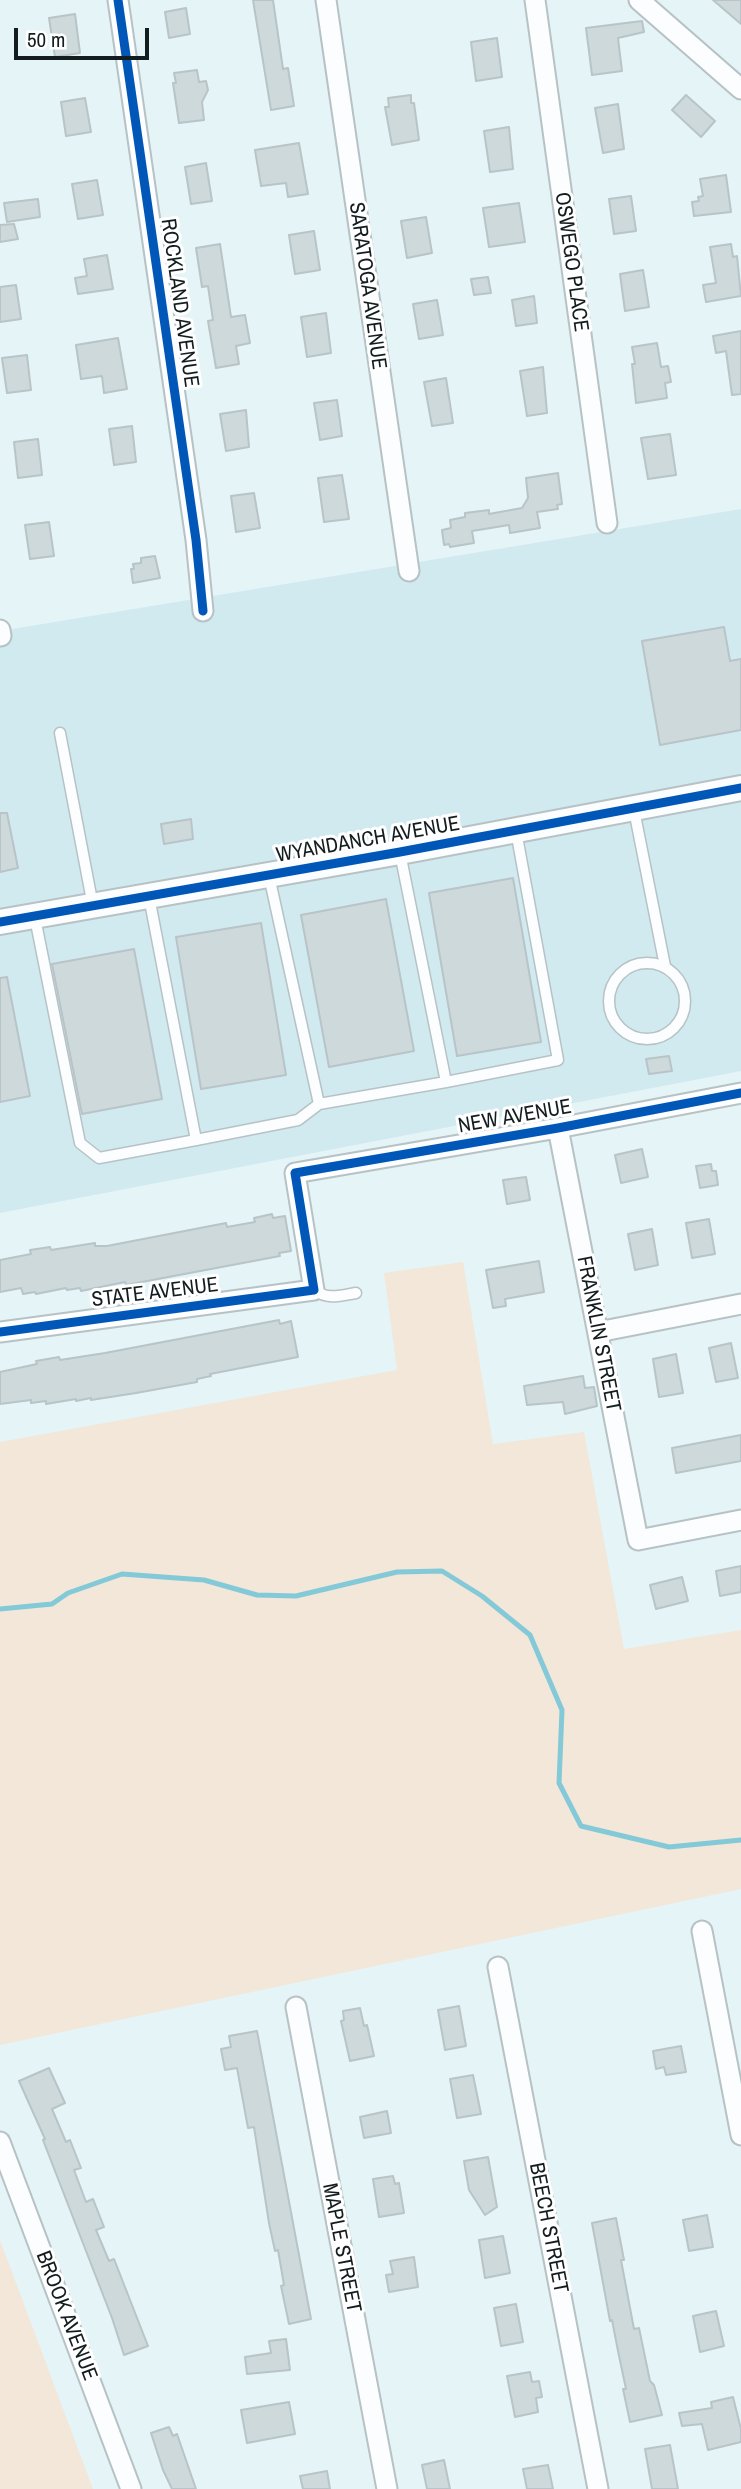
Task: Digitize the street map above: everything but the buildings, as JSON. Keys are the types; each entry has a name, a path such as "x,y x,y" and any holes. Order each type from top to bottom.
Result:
{"street":[{"name":"ROCKLAND AVENUE","path":"118,0 194,526 203,611"},
{"name":"SARATOGA AVENUE","path":"326,0 409,571"},
{"name":"OSWEGO PLACE","path":"535,0 607,523"},
{"path":"639,0 741,89"},
{"path":"0,630 1,636"},
{"name":"WYANDANCH AVENUE","path":"0,922 268,876 741,788"},
{"name":"NEW AVENUE","path":"314,1290 295,1173 558,1128 741,1093"},
{"name":"FRANKLIN STREET","path":"558,1128 638,1540 741,1520"},
{"name":"STATE AVENUE","path":"0,1332 314,1290"},
{"path":"598,1332 741,1304"},
{"path":"702,1931 741,2135"},
{"name":"BEECH STREET","path":"498,1967 598,2489"},
{"name":"MAPLE STREET","path":"296,2007 387,2489"},
{"name":"BROOK AVENUE","path":"0,2142 131,2489"}],"lane":[{"path":"60,733 93,906"},
{"path":"634,809 665,966 675,973 682,983 686,1007 675,1028 664,1036 651,1040 625,1033 610,1011 612,985 620,974 641,962 665,966"},
{"path":"34,916 80,1143 99,1157 196,1140 298,1120 319,1104 558,1060 516,831"},
{"path":"400,852 446,1082"},
{"path":"268,876 319,1104"},
{"path":"149,897 196,1140"},
{"path":"314,1290 331,1298 356,1293"}],"shaded area":[{"path":"741,509 741,1071 0,1213 0,631"},
{"path":"463,1262 493,1444 584,1432 624,1649 741,1630 741,1889 0,2045 0,1442 397,1370 384,1273"},
{"path":"0,2240 93,2489 0,2489"}],"waterway":[{"path":"0,1609 52,1604 68,1593 122,1574 204,1580 257,1595 296,1596 397,1572 442,1571 482,1596 530,1635 562,1710 559,1783 581,1826 669,1847 741,1840"}],"cycle path":[{"path":"118,0 196,540 203,611"},
{"path":"0,922 400,852 741,788"},
{"path":"0,1332 314,1290 295,1173 558,1128 741,1093"}]}
